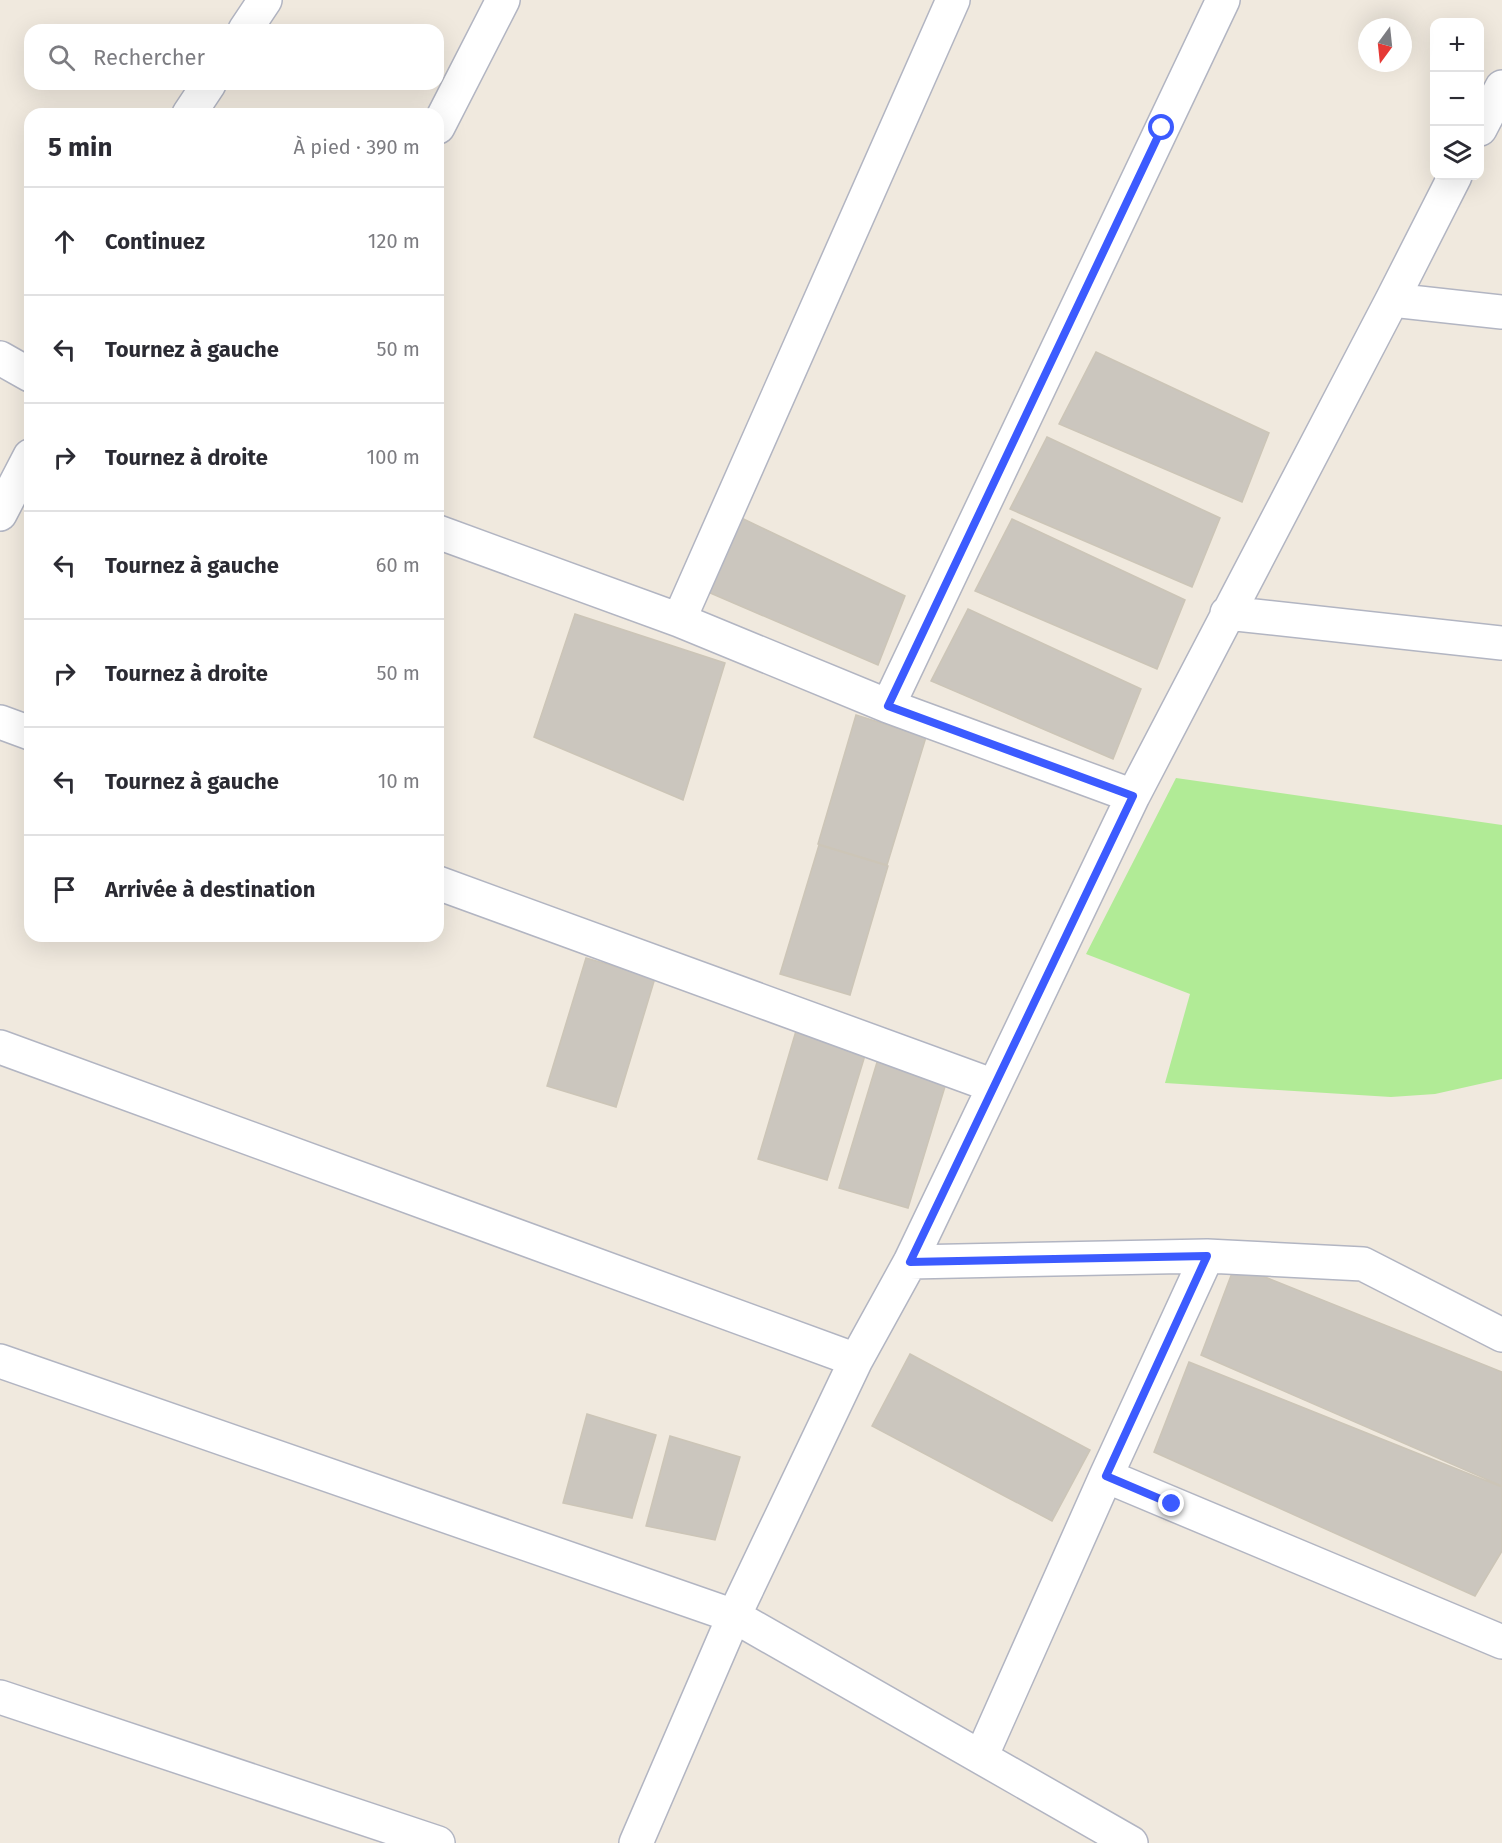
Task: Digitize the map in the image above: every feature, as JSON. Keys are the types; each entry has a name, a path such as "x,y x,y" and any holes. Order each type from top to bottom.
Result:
{"street":[{"path":"249,24 265,0"},
{"path":"444,115 503,0"},
{"path":"679,620 953,0"},
{"path":"888,706 1223,0"},
{"path":"1481,126 1502,87"},
{"path":"193,108 205,90"},
{"path":"636,1843 734,1616 856,1360 910,1262 1133,796 1453,180"},
{"path":"1392,300 1502,312"},
{"path":"0,514 24,468"},
{"path":"444,534 679,620 888,706 1133,796"},
{"path":"1227,613 1502,643"},
{"path":"0,722 24,731"},
{"path":"444,885 994,1086"},
{"path":"0,1047 856,1360"},
{"path":"910,1262 1207,1256 1363,1264 1502,1335"},
{"path":"981,1757 1207,1256"},
{"path":"0,1361 734,1616 1131,1843"},
{"path":"1106,1476 1502,1642"},
{"path":"0,1697 438,1843"}],"green space":[{"path":"1176,778 1502,825 1502,1079 1435,1094 1391,1097 1165,1083 1190,994 1086,954"}],"building":[{"path":"1096,352 1269,433 1242,502 1059,424"},
{"path":"1047,437 1220,518 1192,587 1010,509"},
{"path":"733,514 905,596 878,665 696,587"},
{"path":"1012,519 1185,600 1157,669 975,591"},
{"path":"968,609 1141,689 1113,759 931,681"},
{"path":"575,614 725,663 683,800 534,737"},
{"path":"856,715 926,737 887,865 818,844"},
{"path":"819,845 888,866 850,995 780,974"},
{"path":"586,958 655,978 616,1107 547,1086"},
{"path":"796,1031 866,1052 827,1180 758,1159"},
{"path":"878,1059 947,1080 908,1208 839,1188"},
{"path":"1235,1265 1502,1372 1502,1486 1201,1355"},
{"path":"910,1354 1090,1450 1052,1521 872,1426"},
{"path":"1189,1362 1502,1487 1502,1551 1475,1596 1154,1452"},
{"path":"587,1414 656,1435 632,1518 563,1503"},
{"path":"670,1436 740,1457 715,1540 646,1526"}],"route":[{"path":"1162,128 888,706 1133,796 910,1262 1207,1256 1106,1476 1172,1504"}]}
